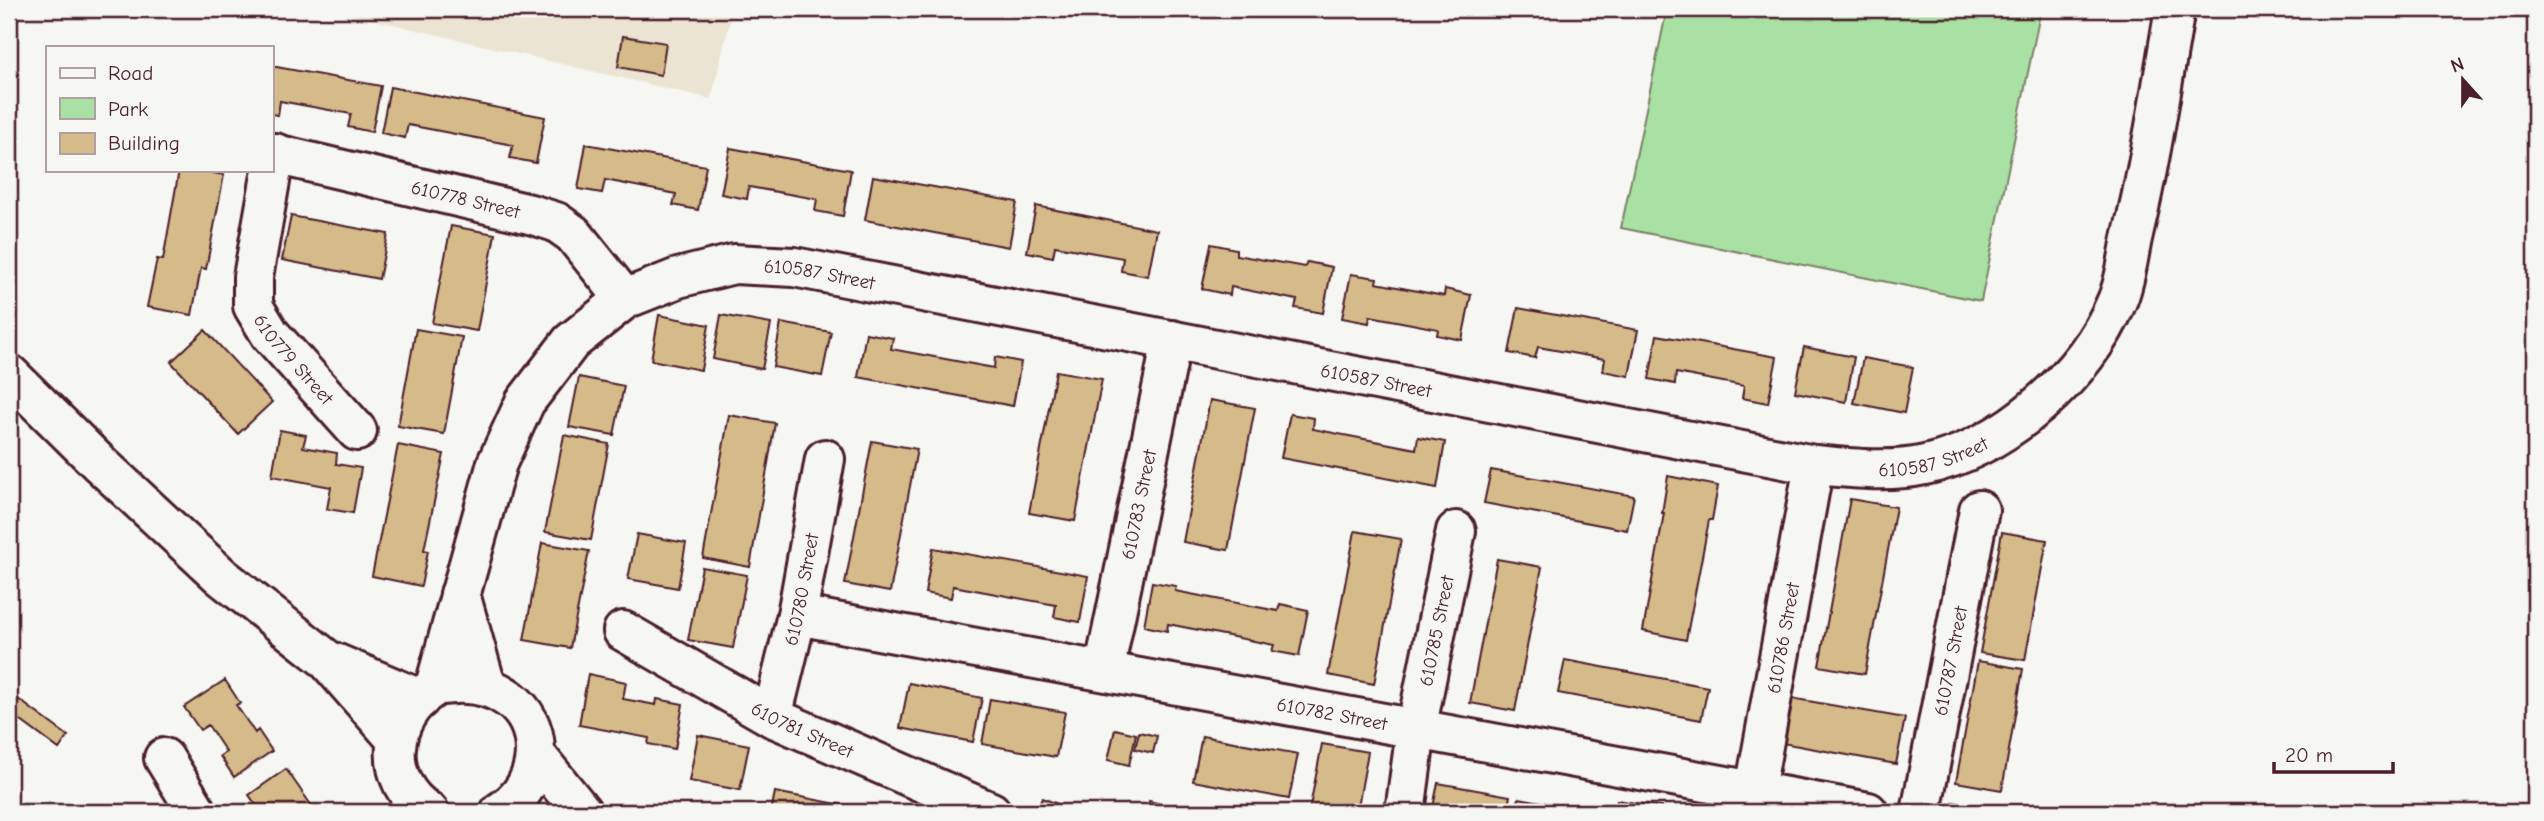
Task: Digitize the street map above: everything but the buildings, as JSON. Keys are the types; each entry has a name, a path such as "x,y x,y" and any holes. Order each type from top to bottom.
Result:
{"street":[{"name":"610587 Street","path":"428,692 460,594 497,463 526,402 571,342 625,299 678,278 734,264 794,267 1814,465 1880,470 1926,465 1982,445 2041,404 2084,360 2118,300 2144,188 2175,9"},
{"name":"610778 Street","path":"273,153 556,222 573,234 625,299"},
{"name":"610779 Street","path":"270,172 253,277 253,306 270,334 357,431"},
{"name":"610783 Street","path":"1104,671 1172,340"},
{"path":"9,374 98,462 222,577 326,659 396,739"},
{"name":"610780 Street","path":"772,717 797,615 825,459"},
{"name":"610786 Street","path":"1753,802 1814,465"},
{"name":"610787 Street","path":"1921,812 1979,510"},
{"name":"610785 Street","path":"1405,812 1416,730 1456,531"},
{"path":"460,594 486,685"},
{"name":"610782 Street","path":"797,615 1416,730 1753,802 1868,812"},
{"name":"610781 Street","path":"624,631 772,717 991,812"},
{"path":"326,659 428,692 471,683 486,685 510,699 519,707 531,730 535,754 526,786 504,812"},
{"path":"425,811 411,798 400,777 395,755 401,724 409,710 428,692"},
{"path":"535,754 582,812"},
{"path":"163,758 197,812"}],"shaded area":[{"path":"328,9 733,9 711,99"}],"green space":[{"path":"1667,9 2041,9 1981,301 1621,228"}]}
